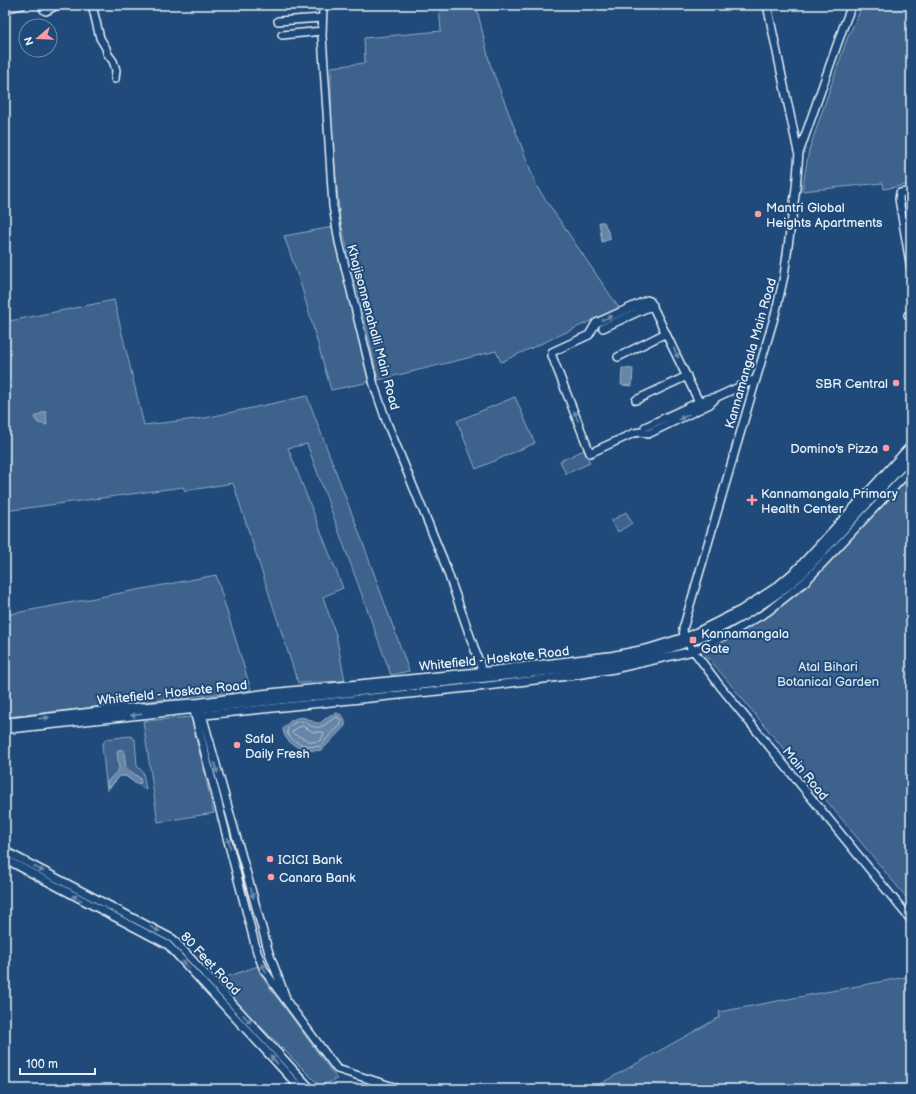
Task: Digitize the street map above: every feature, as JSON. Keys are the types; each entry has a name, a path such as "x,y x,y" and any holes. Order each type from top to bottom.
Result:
{"main road":[{"name":"Whitefield - Hoskote Road","path":"686,640 740,611 776,587 797,570 911,446"},
{"name":"Whitefield - Hoskote Road","path":"5,729 197,709 272,693 484,674 613,656 686,640 744,617 781,592 801,575 911,456"},
{"name":"Whitefield - Hoskote Road","path":"5,723 121,709 197,709"}],"street":[{"path":"5,9 22,5"},
{"path":"42,5 46,11 57,5"},
{"path":"92,5 100,38 106,48 107,53 113,61 116,70 115,79"},
{"name":"Khajisonnenahalli Main Road","path":"323,5 322,31 333,206 339,242 374,385 387,423 443,559 487,686"},
{"path":"767,5 798,153"},
{"name":"Kannamangala Main Road","path":"686,640 683,629 686,613 772,327 783,282 795,194 798,153 852,5"},
{"path":"278,21 322,18"},
{"path":"282,35 322,31"},
{"path":"911,191 900,193 911,269"},
{"path":"909,202 911,212"},
{"path":"699,402 650,301 647,300 596,323 589,335 552,352 552,356 590,453 634,433 642,432 648,434 710,404 717,397"},
{"path":"603,328 653,305"},
{"path":"618,357 666,333"},
{"path":"636,400 687,376"},
{"path":"645,427 707,398 717,397 756,379"},
{"path":"396,1089 394,1087 338,1069 264,970 258,952 197,709 487,686 614,669 693,651 729,634 767,612 806,581 911,469"},
{"name":"Main Road","path":"686,640 720,686 911,920"},
{"path":"209,755 269,953 287,996 286,1000"},
{"name":"80 Feet Road","path":"5,851 173,939 311,1089"},
{"name":"80 Feet Road","path":"5,859 168,945 301,1089"}],"green space":[{"path":"439,5 476,5 490,64 537,187 619,308 501,362 496,351 378,380 340,219 331,125 331,67 365,63 364,38 441,31"},
{"path":"863,5 911,5 911,184 884,189 883,183 802,191 809,150 847,39"},
{"path":"333,227 370,382 331,390 301,285 284,236"},
{"path":"5,283 10,321 114,300 144,425 205,418 307,396 363,543 409,671 391,675 307,444 288,448 343,588 323,597 336,635 345,681 298,683 233,483 185,491 183,487 5,511"},
{"path":"515,397 535,443 476,469 457,421"},
{"path":"584,450 590,463 566,474 560,461"},
{"name":"Atal Bihari Botanical Garden","path":"911,476 911,903 702,650 771,613 808,584"},
{"path":"626,512 632,523 618,532 611,521"},
{"path":"216,575 251,690 5,717 5,615"},
{"path":"191,717 214,813 158,822 143,721"},
{"path":"130,736 135,739 137,766 143,772 146,790 125,776 120,776 107,791 102,745 106,739"},
{"path":"258,966 265,981 337,1079 320,1086 215,981"},
{"path":"911,976 911,1089 591,1089 720,1017 719,1012"}],"water":[{"path":"599,222 604,222 611,239 602,242"},
{"path":"622,368 633,369 632,386 621,385"},
{"path":"43,412 46,412 47,425 38,423 35,419 35,417"},
{"path":"336,713 344,717 345,726 322,750 316,751 298,747 292,744 284,735 283,729 294,719 301,717 320,723 330,715"},
{"path":"120,749 124,751 126,768 140,778 141,783 136,784 126,776 120,776 111,786 107,787 107,782 119,769 117,752"}],"place":[{"name":"Mantri Global Heights Apartments","path":"758,214"},
{"name":"SBR Central","path":"896,383"},
{"name":"Domino's Pizza","path":"886,448"},
{"name":"Kannamangala Primary Health Center","path":"752,500"},
{"name":"Kannamangala Gate","path":"693,640"},
{"name":"Safal Daily Fresh","path":"237,745"},
{"name":"ICICI Bank","path":"270,859"},
{"name":"Canara Bank","path":"271,877"}]}
